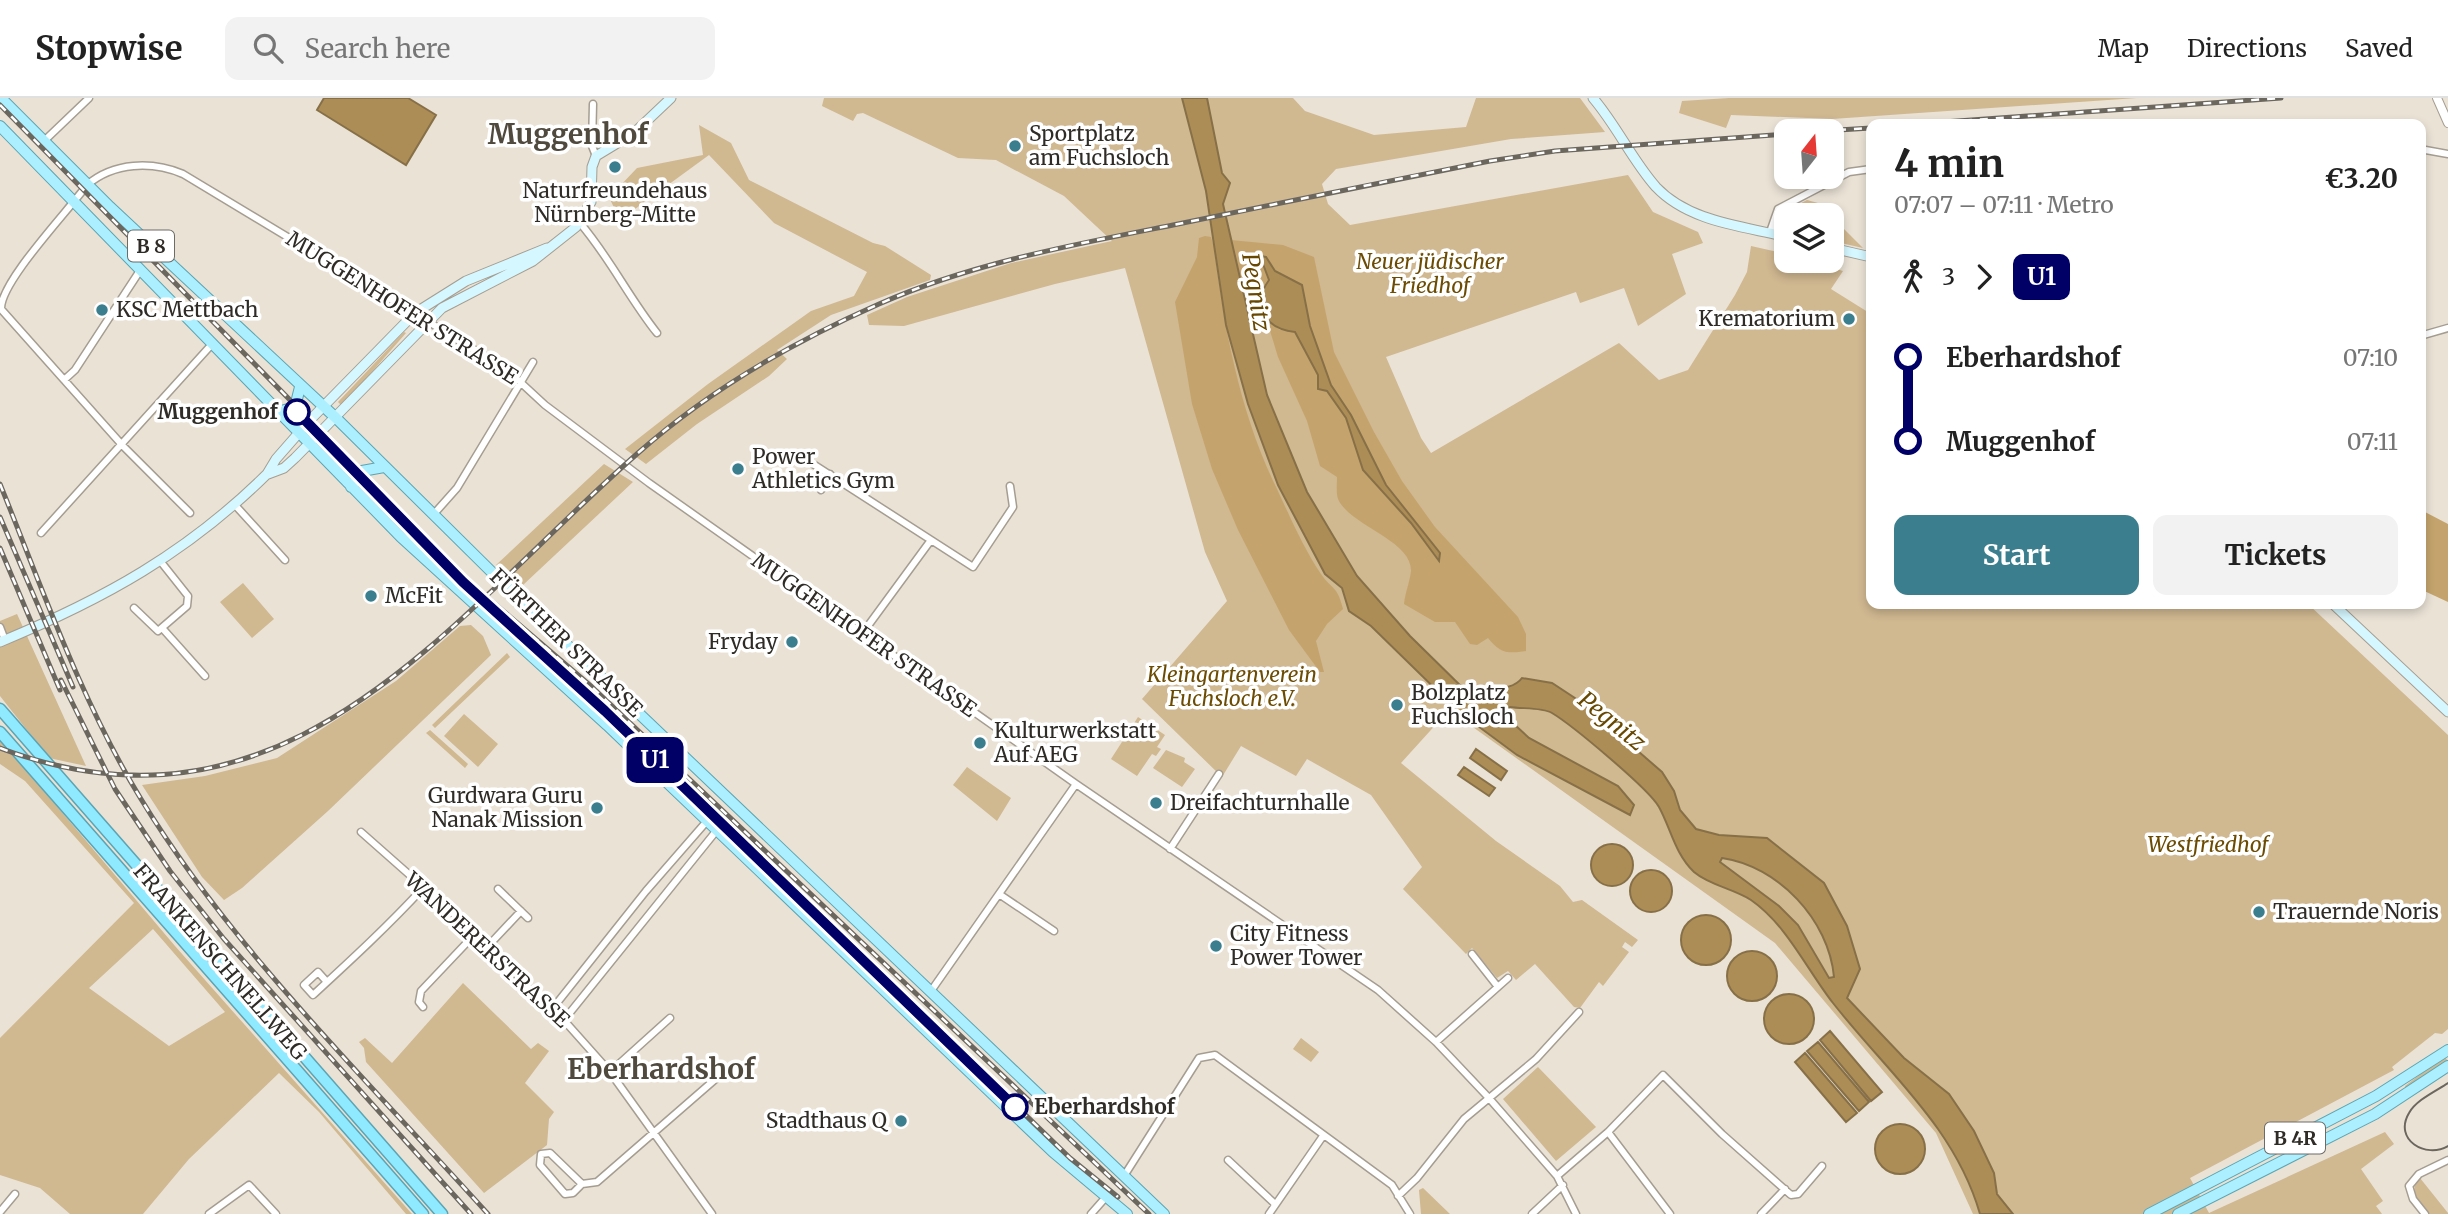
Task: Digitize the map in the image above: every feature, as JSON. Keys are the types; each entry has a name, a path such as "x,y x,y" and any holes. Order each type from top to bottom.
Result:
{"highway":[{"name":"FRANKENSCHNELLWEG","path":"0,709 442,1214"},
{"name":"FRANKENSCHNELLWEG","path":"0,732 423,1214"}],"main road":[{"name":"FÜRTHER STRASSE","path":"1,98 87,185 336,418 433,515 1164,1214"},
{"path":"267,474 284,468 336,418 428,321 450,303 533,261 580,223 591,202 592,167 596,156 634,133 671,98"},
{"path":"1593,98 1648,177 1668,197 1704,216 1774,234"},
{"name":"FÜRTHER STRASSE","path":"0,126 351,488 447,581 583,703 967,1071 1127,1214"},
{"path":"52,180 65,176 67,165"},
{"path":"97,225 102,214 115,211"},
{"path":"2,641 90,603 161,562 235,505 267,474 298,433 415,313 466,281 547,248"},
{"path":"1844,251 1866,256"},
{"path":"278,412 295,407 300,387"},
{"path":"351,488 362,471 384,467"},
{"path":"2338,609 2448,712"},
{"name":"B 4R","path":"2149,1214 2376,1096 2448,1050"},
{"name":"B 4R","path":"2178,1214 2375,1114 2448,1066"}],"street":[{"path":"43,142 89,98"},
{"path":"2437,98 2448,123"},
{"path":"593,104 592,146 596,156"},
{"path":"2426,150 2448,154"},
{"name":"MUGGENHOFER STRASSE","path":"87,185 99,177 128,166 170,168 505,368 545,405 642,478 1076,784 1371,986 1436,1042 1489,1097 1557,1176 1576,1214"},
{"path":"1770,233 1778,209 1849,172 1866,170"},
{"path":"87,185 27,261 1,299 1,310 123,446 190,513"},
{"path":"580,223 610,261 634,303 657,333"},
{"path":"64,380 75,370 141,269"},
{"path":"2426,334 2448,328"},
{"path":"41,533 123,446 213,343"},
{"path":"433,515 457,488 533,362"},
{"path":"813,464 973,567 1013,507 1010,486"},
{"path":"821,489 830,474"},
{"path":"235,505 285,560"},
{"path":"862,634 931,540"},
{"path":"134,608 154,631 163,629 183,611 188,600 161,562"},
{"path":"0,626 2,641"},
{"path":"163,629 205,676"},
{"path":"1170,849 1219,774"},
{"path":"930,991 1076,784"},
{"path":"553,1008 646,891 707,821"},
{"path":"564,1020 717,830"},
{"name":"WANDERERSTRASSE","path":"361,832 489,945 516,971 519,980 553,1008 610,1072 712,1214"},
{"path":"695,836 704,845"},
{"path":"327,982 392,922 423,888"},
{"path":"498,889 528,918"},
{"path":"646,891 658,901"},
{"path":"999,894 1054,932"},
{"path":"489,945 521,911"},
{"path":"423,1007 419,1002 421,991 475,934"},
{"path":"1472,954 1498,987"},
{"path":"1436,1042 1508,978"},
{"path":"1398,1196 1417,1178 1464,1119 1536,1059 1579,1012"},
{"path":"610,1072 670,1018"},
{"path":"1123,1177 1199,1058 1208,1054 1214,1055 1392,1185 1410,1214"},
{"path":"1557,1176 1608,1132 1662,1075 1722,1134 1795,1196 1822,1166"},
{"path":"582,1184 550,1153 541,1154 540,1165 565,1194 573,1193 582,1184 597,1182 719,1076"},
{"path":"1608,1132 1670,1214"},
{"path":"1269,1214 1323,1136"},
{"path":"1228,1160 1275,1204"},
{"path":"2425,1214 2409,1192 2409,1186 2419,1174 2448,1160"},
{"path":"209,1214 249,1185 276,1214"},
{"path":"1532,1214 1563,1185"},
{"path":"1761,1214 1785,1189"},
{"path":"0,1212 15,1194"},
{"path":"1091,1214 1106,1197"},
{"path":"1770,1206 1776,1214"}],"green space":[{"path":"824,98 1293,98 1305,111 1374,135 1466,127 1476,98 1580,98 1605,132 1511,139 1336,169 1322,184 1328,204 1350,225 1628,175 1653,212 1698,232 1703,243 1672,254 1686,294 1638,326 1624,288 1580,303 1576,292 1386,357 1421,438 1431,453 1619,343 1659,380 1688,370 1747,272 1751,246 1774,251 1774,273 1842,273 1831,289 1866,311 1866,609 2313,609 2448,735 2448,1029 2442,1034 2435,1033 2392,1067 2394,1070 2190,1178 2209,1213 2385,1132 2394,1144 2361,1169 2383,1201 2376,1206 2382,1214 1973,1214 1936,1133 1775,943 1449,710 1401,763 1496,841 1560,886 1573,902 1582,900 1638,940 1632,947 1625,942 1622,947 1629,952 1603,986 1599,982 1580,1008 1574,1007 1535,964 1516,980 1508,971 1497,978 1472,948 1466,954 1403,889 1422,867 1371,795 1307,759 1296,776 1241,746 1222,777 1142,699 1227,601 1205,552 1125,268 1055,284 904,326 869,325 867,315 907,297 1011,263 1112,241 1064,196 996,160 958,158 863,113 857,114 853,121 822,106"},
{"path":"1729,98 2137,98 1832,119 1731,115 1726,128 1679,113 1682,101"},
{"path":"699,125 731,143 749,180 873,243 885,246 931,275 930,280 831,315 777,350 787,359 769,376 697,424 646,464 625,449 708,384 811,311 854,296 867,272 774,223 709,155 620,220 606,191 619,187 637,168 703,155"},
{"path":"1844,229 1863,248 1844,244"},
{"path":"404,332 406,333 342,406 338,402"},
{"path":"604,464 633,482 523,585 496,565"},
{"path":"243,583 274,619 252,638 220,602"},
{"path":"17,614 86,766 49,758 0,696 0,621"},
{"path":"471,625 483,636 491,655 328,811 242,888 224,900 202,877 142,785 205,776 277,758 396,681 460,626"},
{"path":"507,653 510,657 435,728 432,725"},
{"path":"464,714 498,744 478,767 444,736"},
{"path":"1138,717 1165,735 1157,747 1161,749 1156,756 1152,754 1137,776 1111,759"},
{"path":"430,730 468,764 465,768 426,733"},
{"path":"0,739 175,946 412,1214 406,1214 319,1112 279,1073 189,1159 143,1214 70,1214 40,1188 0,1175 0,1038 134,903 25,781 0,764","holes":["153,929 225,1012 169,1046 89,988"]},
{"path":"1166,750 1185,758 1184,762 1195,769 1182,787 1153,768"},
{"path":"967,767 1011,798 997,821 953,785"},
{"path":"463,983 531,1049 538,1043 549,1051 525,1083 554,1112 549,1119 547,1145 484,1193 366,1062 364,1048 359,1042 365,1038 392,1063"},
{"path":"1301,1038 1319,1052 1311,1062 1293,1049"},
{"path":"2444,1056 2448,1061 2406,1091 2405,1086"},
{"path":"1538,1067 1596,1127 1556,1161 1503,1099"},
{"path":"2420,1178 2448,1214 2428,1214 2414,1192"},
{"path":"1423,1188 1450,1214 1421,1214 1419,1190"}],"shaded area":[{"path":"324,98 408,98 436,115 406,165 317,110"},
{"path":"1182,98 1207,98 1222,173 1230,183 1223,204 1267,395 1307,492 1357,576 1410,636 1469,694 1512,686 1522,678 1552,683 1584,704 1662,772 1674,791 1680,810 1696,829 1719,835 1767,838 1824,883 1847,926 1860,969 1847,998 1904,1058 1949,1094 1974,1131 1994,1173 1997,1194 2013,1214 1980,1214 1969,1183 1937,1127 1833,1003 1786,935 1764,910 1751,900 1694,872 1678,849 1659,807 1626,773 1592,743 1548,711 1510,707 1503,714 1529,738 1618,786 1634,805 1630,815 1517,755 1459,712 1371,626 1349,611 1342,588 1325,574 1278,485 1248,404 1226,325 1206,191","holes":["1722,858 1743,863 1781,884 1811,916 1830,956 1834,977 1829,978 1798,925 1779,906 1720,862"]},
{"path":"1211,237 1214,247 1235,370 1253,431 1298,533 1321,574 1337,592 1341,601 1343,609 1327,624 1316,641 1324,672 1320,672 1289,630 1238,530 1212,469 1192,404 1175,302 1197,257 1199,238"},
{"path":"1231,240 1283,245 1314,257 1334,352 1374,432 1402,481 1435,527 1518,617 1526,634 1526,651 1504,651 1488,638 1477,645 1470,644 1455,622 1435,622 1404,604 1411,571 1409,560 1392,542 1345,509 1338,499 1337,477 1320,466 1307,421 1278,357 1267,321 1280,330 1295,331 1318,375 1318,389 1327,391 1346,418 1363,470 1411,523 1438,561 1440,553 1386,485 1351,415 1331,385 1310,326 1302,285 1275,271 1266,257 1261,256 1269,280 1253,299 1245,299"},
{"path":"1260,256 1266,257 1275,271 1302,285 1310,326 1331,385 1351,415 1386,485 1440,553 1439,561 1411,523 1363,470 1346,418 1327,391 1318,389 1318,375 1295,332 1276,326 1264,315 1261,299 1269,280"},
{"path":"2426,513 2448,524 2448,602 2426,592"},
{"path":"1476,749 1507,771 1501,780 1470,758"},
{"path":"1464,767 1495,788 1489,796 1458,775"},
{"path":"1612,844 1627,850 1633,865 1627,880 1612,886 1597,880 1591,865 1597,850"},
{"path":"1651,870 1666,876 1672,891 1666,906 1651,912 1636,906 1630,891 1636,876"},
{"path":"1696,916 1716,916 1730,930 1730,950 1716,964 1696,964 1682,950 1682,930"},
{"path":"1742,952 1762,952 1776,966 1776,986 1762,1000 1742,1000 1728,986 1728,966"},
{"path":"1779,995 1799,995 1813,1009 1813,1029 1799,1043 1779,1043 1765,1029 1765,1009"},
{"path":"1830,1031 1882,1092 1871,1101 1820,1040"},
{"path":"1818,1042 1869,1102 1859,1111 1807,1051"},
{"path":"1805,1053 1857,1113 1846,1122 1795,1062"},
{"path":"1890,1125 1910,1125 1924,1139 1924,1159 1910,1173 1890,1173 1876,1159 1876,1139"}],"tram line":[{"path":"2448,1083 2416,1104 2405,1123 2405,1131 2414,1144 2430,1150 2448,1146"}],"railway":[{"path":"1986,119 2281,98"},
{"path":"0,105 466,579 592,687 1149,1214"},
{"path":"1844,130 1866,128"},
{"path":"0,748 102,773 194,771 278,746 355,704 428,648 499,585 638,453 694,408 753,369 815,334 915,289 1064,247 1490,161 1555,151 1774,135"},
{"path":"0,484 81,684 119,762 177,855 217,909 304,1014 488,1214"},
{"path":"0,517 73,687"},
{"path":"0,548 60,690"},
{"path":"61,680 115,789 170,871 224,939 471,1214"},
{"path":"883,977 1070,1158 1118,1197"}],"metro line":[{"name":"U1","path":"297,412 463,582 605,711 868,962 1015,1107"}],"place":[{"name":"Sportplatz am Fuchsloch","path":"1015,146"},
{"name":"Naturfreundehaus Nürnberg-Mitte","path":"615,167"},
{"name":"KSC Mettbach","path":"102,310"},
{"name":"Krematorium","path":"1849,319"},
{"name":"Muggenhof","path":"297,412"},
{"name":"Power Athletics Gym","path":"738,469"},
{"name":"McFit","path":"371,596"},
{"name":"Fryday","path":"792,642"},
{"name":"Bolzplatz Fuchsloch","path":"1397,705"},
{"name":"Kulturwerkstatt Auf AEG","path":"980,743"},
{"name":"Dreifachturnhalle","path":"1156,803"},
{"name":"Gurdwara Guru Nanak Mission","path":"597,808"},
{"name":"Trauernde Noris","path":"2259,912"},
{"name":"City Fitness Power Tower","path":"1216,946"},
{"name":"Eberhardshof","path":"1015,1107"},
{"name":"Stadthaus Q","path":"901,1121"}],"district":[{"name":"Muggenhof","path":"568,134"},
{"name":"Eberhardshof","path":"661,1069"}],"park label":[{"name":"Neuer jüdischer Friedhof","path":"1430,274"},
{"name":"Kleingartenverein Fuchsloch e.V.","path":"1232,687"},
{"name":"Westfriedhof","path":"2208,845"}],"water label":[{"name":"Pegnitz","path":"1256,292"},
{"name":"Pegnitz","path":"1612,721"}]}
